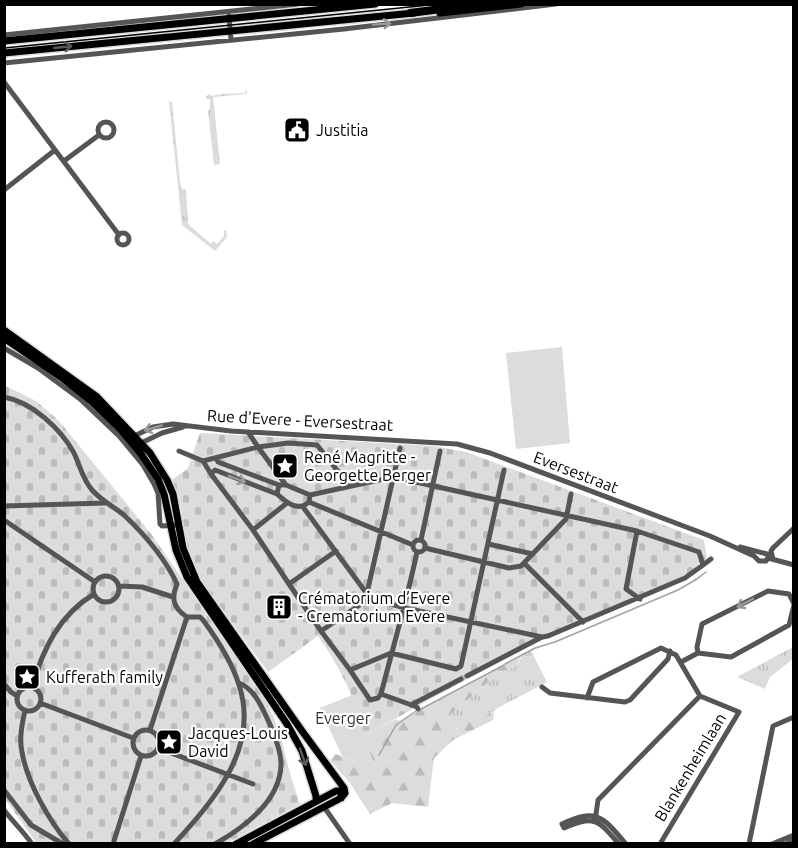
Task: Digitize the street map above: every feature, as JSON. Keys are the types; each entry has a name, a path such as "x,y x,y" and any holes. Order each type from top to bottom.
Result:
{"highway":[{"path":"410,12 480,4"}],"main road":[{"path":"4,41 288,9 375,4"},
{"path":"4,53 410,12 455,12 522,4"},
{"path":"4,330 96,396 132,437 136,447 156,460 167,480 176,505 176,550 187,577 274,703 296,740 307,765 316,801"},
{"path":"4,338 77,389 132,437"},
{"path":"175,526 197,582 345,791 341,798 324,807 302,813 236,843"},
{"path":"253,843 263,841 316,801 338,790 342,792 341,798"}],"street":[{"path":"279,35 280,26 288,9 297,4"},
{"path":"4,63 324,31 556,4"},
{"path":"288,9 294,24 294,33"},
{"path":"4,35 229,15 231,40"},
{"path":"324,31 337,20"},
{"path":"260,28 270,35"},
{"path":"4,82 119,235"},
{"path":"64,161 99,135"},
{"path":"4,190 55,150"},
{"path":"4,348 38,368 80,399 113,430 136,447 158,493 160,524 175,526"},
{"path":"4,397 29,407 56,430 74,453 87,484 147,539 177,584 173,597 177,608 187,617 200,617 209,628 239,683 243,705 243,739 236,761 194,821 174,843"},
{"name":"Rue d'Evere - Eversestraat","path":"132,437 165,424 248,432 410,440"},
{"name":"Rue d'Evere - Eversestraat","path":"136,447 162,433 188,426"},
{"path":"248,432 283,485"},
{"name":"Eversestraat","path":"410,440 450,443 482,451 729,544 794,565"},
{"path":"203,461 218,460 258,447 288,443 316,445 320,446 347,486"},
{"path":"321,631 368,596 400,448"},
{"path":"179,451 203,461 213,472 370,700 378,698 381,694 405,608 417,552"},
{"path":"421,540 440,451"},
{"path":"213,472 218,460"},
{"path":"218,460 310,495 393,477 637,531 699,552 703,565"},
{"path":"464,678 458,667 471,622 504,470"},
{"path":"213,472 277,494 287,502 303,507 368,596 405,608 542,637"},
{"path":"277,494 283,485"},
{"path":"425,548 509,568 521,566 566,519 572,494"},
{"path":"303,507 309,502 310,495"},
{"path":"4,506 105,502"},
{"path":"253,530 287,502"},
{"path":"309,502 413,545 417,552"},
{"path":"4,520 95,582"},
{"path":"769,557 773,548 794,528"},
{"path":"637,531 626,589 640,598"},
{"path":"413,545 417,540 421,540"},
{"path":"421,540 425,548"},
{"path":"488,544 533,554"},
{"name":"Eversestraat","path":"729,544 754,556 759,561 766,561 769,557"},
{"path":"417,552 425,548"},
{"path":"289,584 336,551"},
{"path":"411,705 542,637 685,578 711,559"},
{"path":"524,563 583,622"},
{"path":"32,687 41,659 57,628 71,611 94,594 95,582 102,576 111,577 119,586 142,586 173,597"},
{"path":"94,594 102,602 110,602 118,594 119,586"},
{"path":"681,662 698,653 731,657 789,625 794,604 789,594 768,591 702,624 697,647 698,653"},
{"path":"150,730 187,617"},
{"path":"542,687 550,693 622,703 630,700 668,659 670,651 661,648 655,650 593,682 587,698"},
{"name":"Blankenheimlaan","path":"660,843 739,712 700,696 681,662 670,651"},
{"path":"350,670 391,653 458,667"},
{"path":"215,843 254,818 274,792 280,776 281,759 273,733 254,695 245,685 239,683"},
{"path":"4,684 17,696 19,706 25,710 32,711 40,703 39,691 32,687 21,688 17,696"},
{"path":"381,694 418,709"},
{"path":"595,819 596,805 600,796 700,696"},
{"path":"40,703 133,738"},
{"path":"25,710 21,730 22,756 41,800 57,829 69,843"},
{"path":"749,843 773,726 794,717"},
{"path":"133,738 142,730 150,730 158,737 158,748 152,755 141,756"},
{"path":"133,738 134,749 141,756"},
{"path":"158,748 253,784"},
{"path":"113,843 141,756"},
{"path":"4,790 31,825 63,843"},
{"path":"324,807 350,843"},
{"path":"4,810 32,843"},
{"path":"595,819 619,843"},
{"path":"563,826 595,819 610,825 626,843"},
{"path":"262,830 263,841"},
{"path":"772,843 794,835"},
{"path":"786,843 794,840"}],"green space":[{"path":"247,89 247,94 213,97 220,164 214,165 208,110 210,99 206,99 206,96 245,93"},
{"path":"169,101 172,102 180,181 182,189 186,190 188,224 211,244 213,241 217,244 226,230 227,237 215,251 182,225"},
{"path":"562,347 570,443 516,449 506,353"},
{"path":"4,385 36,401 59,421 152,535 263,696 273,715 300,804 227,843 37,844 5,799"},
{"path":"200,433 433,446 466,452 704,540 707,559 700,562 693,571 657,589 516,652 364,736 357,709 346,684 318,636 268,672 203,583 193,564 186,541 181,508 172,480 188,468"},
{"path":"709,569 698,579 678,590 620,614 683,587"},
{"path":"547,645 531,651 547,682 453,731 449,716 493,678 517,665 521,658 520,655"},
{"path":"793,647 793,659 770,677 765,689 737,677"},
{"path":"521,656 517,665 493,678 449,716 454,731 494,712 493,720 453,740 434,758 428,807 392,803 370,814 350,783 330,760 335,754 354,760 373,762 364,736 396,719 399,721"},
{"name":"Everger","path":"352,695 373,762 358,768 354,760 342,756 320,708"}],"waterway":[{"path":"505,664 535,648 555,642 678,590 706,572"},
{"path":"421,709 504,665"},
{"path":"379,755 396,725 416,711"}],"tram line":[{"path":"4,48 439,4"}],"place":[{"name":"Justitia","path":"297,130"},
{"name":"René Magritte - Georgette Berger","path":"285,466"},
{"name":"Crématorium d’Evere - Crematorium Evere","path":"279,607"},
{"name":"Kufferath family","path":"27,677"},
{"name":"Jacques-Louis David","path":"169,742"}]}
